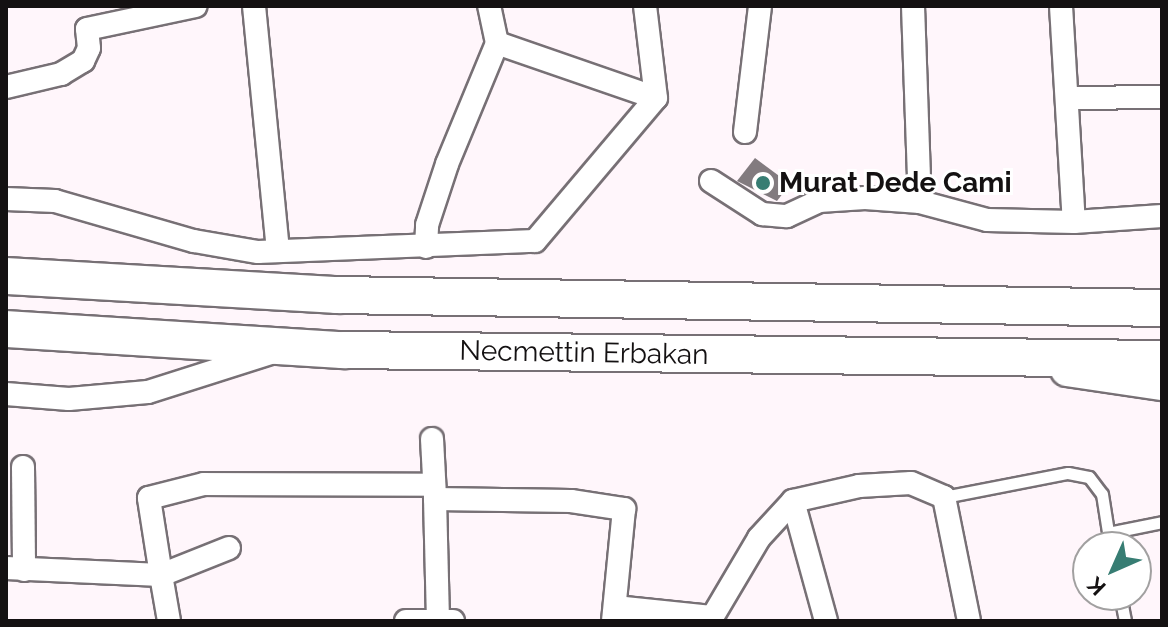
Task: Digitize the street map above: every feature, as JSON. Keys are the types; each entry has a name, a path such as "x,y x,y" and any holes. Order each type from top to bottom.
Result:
{"main road":[{"name":"Necmettin Erbakan","path":"6,276 337,295 1162,308"},
{"name":"Necmettin Erbakan","path":"6,329 288,347 1162,359"}],"street":[{"path":"6,87 61,74 83,61 89,48 87,29 196,6"},
{"path":"254,6 278,251"},
{"path":"426,247 427,225 447,164 486,82 497,43 489,6"},
{"path":"6,199 55,201 194,241 278,251 535,241 656,98 645,6"},
{"path":"745,132 760,6"},
{"path":"913,6 920,202"},
{"path":"1061,6 1069,98 1074,222"},
{"path":"497,43 656,98"},
{"path":"1069,98 1162,97"},
{"path":"711,181 762,214 787,216 819,201 865,198 920,202 987,220 1074,222 1162,216"},
{"path":"6,394 69,399 148,392 288,347"},
{"path":"969,357 1162,384"},
{"path":"406,621 443,620 432,439"},
{"path":"23,467 15,569 161,575 229,548"},
{"path":"169,621 149,498 204,484 434,492 571,501 624,509 610,617 710,619 759,538 793,501 859,486 911,483 944,497 969,621"},
{"path":"793,501 826,621"}],"lane":[{"path":"944,497 1068,473 1089,477 1102,494 1108,531"},
{"path":"1118,531 1162,522"}],"building":[{"name":"Murat Dede Cami","path":"755,158 790,184 777,201 737,181"}],"place":[{"name":"Murat Dede Cami","path":"763,183"}]}
